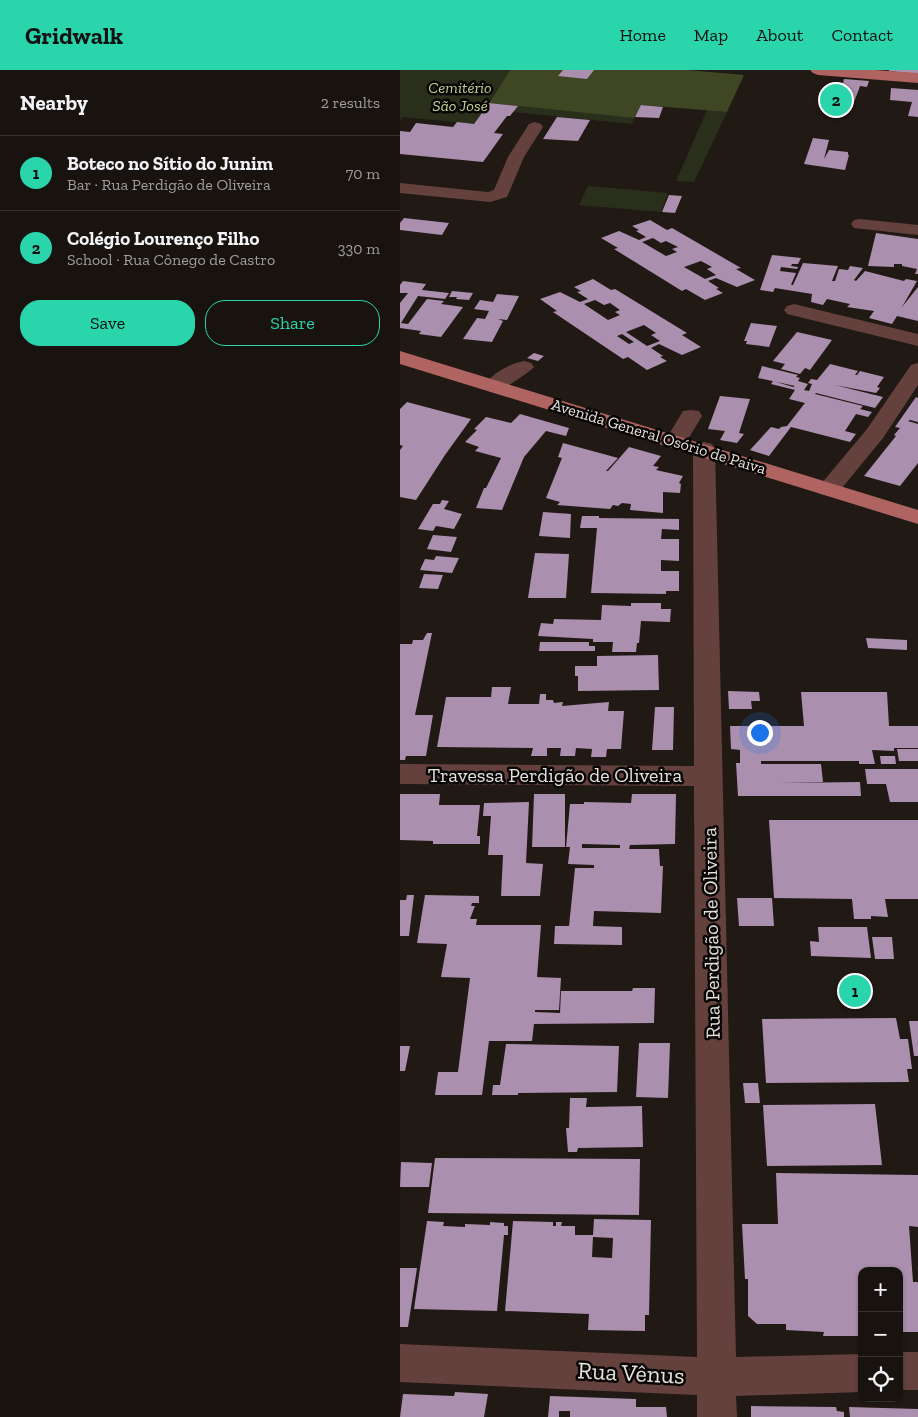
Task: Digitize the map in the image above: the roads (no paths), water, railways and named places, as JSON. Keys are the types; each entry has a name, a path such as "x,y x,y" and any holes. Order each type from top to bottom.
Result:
{"main road":[{"path":"818,70 918,78"},
{"name":"Avenida General Osório de Paiva","path":"400,357 918,517"}],"street":[{"path":"400,188 490,197 497,196 501,193 516,157 535,127"},
{"path":"860,224 918,230"},
{"path":"794,310 918,340"},
{"path":"494,386 517,369 524,367"},
{"path":"829,489 875,432 918,369"},
{"path":"676,441 691,416"},
{"name":"Rua Perdigão de Oliveira","path":"704,450 717,1417"},
{"name":"Travessa Perdigão de Oliveira","path":"400,774 709,776"},
{"name":"Rua Vênus","path":"400,1363 717,1377 858,1373"},
{"path":"903,1371 918,1371"}],"place":[{"name":"Colégio Lourenço Filho","path":"836,100"},
{"name":"Boteco no Sítio do Junim","path":"855,991"}],"park label":[{"name":"Cemitério São José","path":"460,96"}]}
